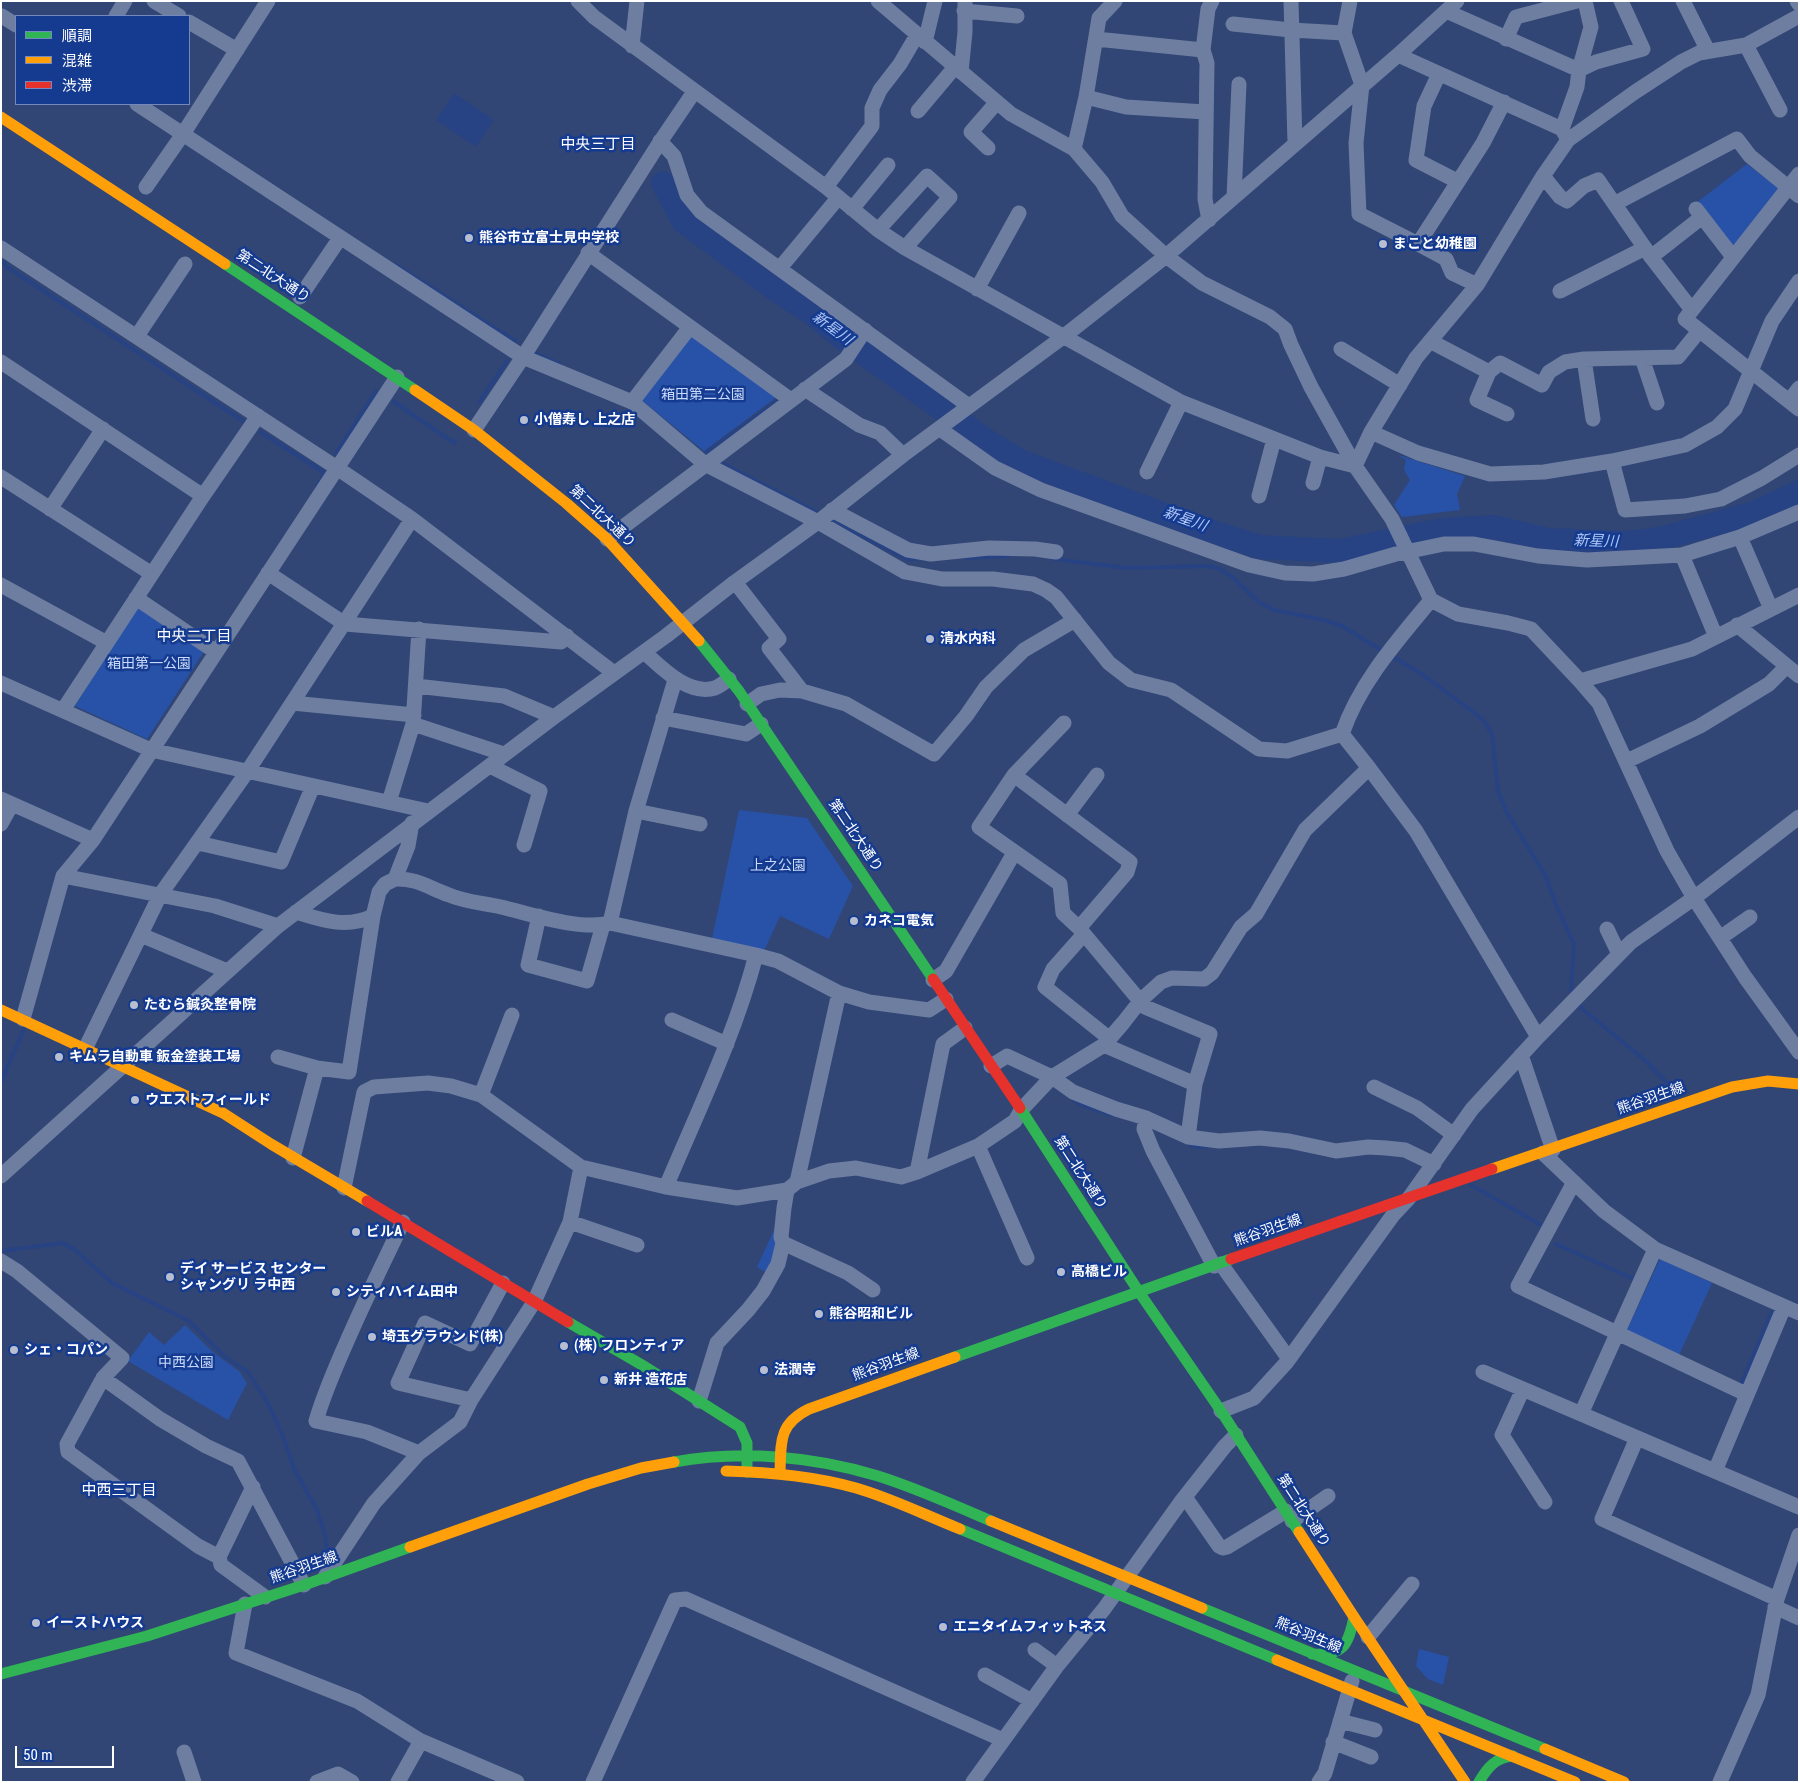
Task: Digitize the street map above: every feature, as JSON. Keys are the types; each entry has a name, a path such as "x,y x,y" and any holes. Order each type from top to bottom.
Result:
{"main road":[{"name":"第二北大通り","path":"1,117 397,376 474,430 566,503 607,539 683,622 729,679 761,724 1021,1110 1139,1292 1221,1411 1354,1617 1464,1782"},
{"path":"1,1010 223,1113 293,1158 403,1222 699,1401 740,1427 745,1433 747,1472"},
{"name":"熊谷羽生線","path":"780,1474 782,1435 795,1414 1139,1292 1681,1104 1750,1082 1778,1081 1799,1084"},
{"name":"熊谷羽生線","path":"3,1679 86,1652 147,1636 304,1585 331,1571 604,1478 747,1457 780,1457 836,1465 890,1480 1128,1576 1311,1654 1624,1782"},
{"path":"716,1471 780,1474 831,1481 865,1491 1575,1782"},
{"path":"1311,1654 1329,1655 1340,1649 1349,1640 1354,1617"},
{"path":"1479,1782 1492,1763 1499,1758 1513,1756"}],"street":[{"path":"117,15 125,1"},
{"path":"154,1 177,15"},
{"path":"146,187 183,134 268,1"},
{"path":"578,1 594,17 632,46 826,187 878,230 904,248 1181,402 1320,457 1356,466"},
{"path":"632,46 637,1"},
{"path":"878,1 1012,114 1074,149 1102,182 1122,216 1166,256 1202,283 1270,317 1285,329 1311,387 1356,466 1392,519 1432,600 1458,614 1531,629 1599,703 1667,850 1694,898 1745,977 1799,1052"},
{"path":"826,187 872,126 872,108 880,90 921,39 935,1"},
{"path":"1074,149 1086,97 1099,18 1115,1"},
{"path":"1209,220 1205,199 1207,63 1203,50 1208,9 1212,1"},
{"path":"1291,1 1295,144"},
{"path":"1350,1 1344,33 1362,85 1356,143 1359,214 1446,259 1452,272 1477,285"},
{"path":"1506,39 1516,17 1577,1"},
{"path":"1356,466 1371,432 1416,358 1477,285 1544,176 1565,134 1577,87 1579,70 1591,27 1585,1"},
{"path":"1,1176 278,926 412,823 614,672 644,652 735,582 819,522 903,455 1063,337 1209,220 1398,55 1451,6 1506,39 1579,70 1596,62 1643,49 1621,1"},
{"path":"1683,1 1708,51"},
{"path":"918,111 958,70 965,32 964,6 1017,16"},
{"path":"2,16 15,24"},
{"path":"1565,134 1699,52 1746,45 1799,16"},
{"path":"190,23 237,50"},
{"path":"1233,24 1344,33"},
{"path":"1096,39 1203,50"},
{"path":"1746,45 1780,110"},
{"path":"1398,55 1504,102 1565,134"},
{"path":"1439,74 1424,106 1416,160 1458,182"},
{"path":"1234,197 1239,84"},
{"path":"474,430 523,357 660,141 694,92"},
{"path":"1086,97 1126,106 1205,112"},
{"path":"988,148 971,132 997,102"},
{"path":"1418,244 1482,143 1504,102"},
{"path":"139,105 523,357 632,402 708,463 819,522 905,572 942,579 993,579 1033,584 1046,590 1056,598 1075,620 1109,663 1131,680 1171,690 1260,749 1288,751 1342,734"},
{"path":"1616,204 1737,139 1750,156 1793,192"},
{"path":"660,141 674,156 687,195 701,212 968,406"},
{"path":"852,209 888,165"},
{"path":"1799,174 1793,192 1734,257 1685,319 1794,405 1799,388"},
{"path":"878,230 927,176 950,197 904,248"},
{"path":"1544,176 1560,197 1567,200 1584,186 1598,180 1648,253 1692,310"},
{"path":"780,268 838,198"},
{"path":"977,289 1019,213"},
{"path":"1560,291 1648,253 1699,213 1734,257"},
{"path":"300,297 340,238"},
{"path":"1,248 412,519 614,672"},
{"path":"588,253 791,400"},
{"path":"137,336 185,264"},
{"path":"1371,432 1418,453 1490,474 1544,472 1612,461 1685,444 1717,427 1736,410 1772,321 1799,281"},
{"path":"632,402 690,327"},
{"path":"607,539 847,358 865,330"},
{"path":"1507,414 1477,400 1489,372 1500,363 1542,385 1548,372 1565,362 1584,359 1678,357 1699,331"},
{"path":"1430,341 1489,372"},
{"path":"1341,349 1400,385"},
{"path":"1642,358 1657,403"},
{"path":"1584,359 1593,419"},
{"path":"1,362 203,496"},
{"path":"23,1019 63,876 93,840 397,376"},
{"path":"806,389 859,425 880,433 903,455"},
{"path":"1147,472 1181,402"},
{"path":"63,710 203,496 258,416"},
{"path":"50,509 103,428"},
{"path":"940,428 995,468 1041,490 1249,564 1285,573 1313,574 1344,569 1396,554 1444,544 1474,544 1538,556 1586,560 1682,555 1797,519"},
{"path":"1259,496 1274,439"},
{"path":"1612,461 1624,510 1685,506 1721,499 1762,478 1799,455"},
{"path":"1313,483 1320,457"},
{"path":"1,477 152,574"},
{"path":"832,510 908,550 931,554 990,548 1035,549 1056,552"},
{"path":"85,1049 160,895 247,772 412,519"},
{"path":"1740,537 1771,609"},
{"path":"1682,555 1716,637"},
{"path":"268,573 345,624 561,642 567,636"},
{"path":"735,582 779,639 769,648 802,691"},
{"path":"1,585 107,642"},
{"path":"1580,681 1692,649 1799,595"},
{"path":"136,598 216,652"},
{"path":"1342,734 1349,712 1379,664 1432,600"},
{"path":"747,704 761,694 780,690 802,691 846,704 934,754 966,716 986,687 1024,650 1075,620"},
{"path":"1737,625 1799,676"},
{"path":"389,802 414,720 419,629"},
{"path":"644,652 675,680 703,689 716,688 729,679"},
{"path":"1627,761 1700,726 1769,684 1786,667"},
{"path":"539,916 528,965 587,981 607,924 636,811 675,680"},
{"path":"1,683 151,750 428,811"},
{"path":"416,686 504,696 554,717"},
{"path":"292,703 414,720 504,754"},
{"path":"664,718 746,734 761,724"},
{"path":"1064,723 1014,775 979,828 1060,884 1063,913 1082,931 1145,1007 1210,1034 1194,1084 1188,1137"},
{"path":"1342,734 1416,831 1538,1037"},
{"path":"490,766 540,791 524,845"},
{"path":"364,1092 374,1087 428,1083 451,1086 481,1095 581,1167 666,1187 737,1198 792,1186 829,1171 856,1168 901,1177 917,1172 978,1146 1015,1121 1021,1110 1052,1077 1107,1042 1141,1000 1161,982 1172,978 1204,979 1212,974 1241,927 1256,914 1305,830 1369,768"},
{"path":"1014,775 1130,862 1127,872 1053,969 1046,987 1107,1042 1194,1084"},
{"path":"1067,815 1097,775"},
{"path":"198,842 281,862 313,786"},
{"path":"1,824 6,802 93,840"},
{"path":"636,811 700,824"},
{"path":"1221,1411 1254,1398 1289,1359 1393,1216 1434,1164 1472,1109 1569,1005 1631,942 1694,898 1799,818"},
{"path":"395,879 408,846 412,823"},
{"path":"933,980 946,971 1014,853"},
{"path":"63,876 215,906 278,926"},
{"path":"364,1092 358,1088 349,1072 372,916 380,892 385,884 395,879 408,878 450,896 539,916 573,923 607,924 756,955 778,961 839,994 869,1002 929,1010 946,999"},
{"path":"296,912 330,923 349,923 372,916"},
{"path":"1720,938 1750,918"},
{"path":"1607,929 1619,954"},
{"path":"141,935 227,971"},
{"path":"666,1187 727,1044 756,955"},
{"path":"839,994 792,1186 784,1208 781,1237 784,1243 848,1273 873,1290"},
{"path":"481,1095 512,1015"},
{"path":"672,1020 727,1044"},
{"path":"917,1172 944,1044 965,1028"},
{"path":"1521,1055 1548,1151 1574,1182 1604,1211 1656,1249 1799,1313"},
{"path":"991,1066 1007,1056 1052,1077 1073,1092 1116,1109 1146,1118 1188,1137 1201,1140 1219,1141 1260,1138 1289,1141 1336,1151 1368,1147 1386,1148 1405,1150 1434,1164"},
{"path":"278,1057 317,1068 349,1072"},
{"path":"293,1158 317,1068"},
{"path":"1374,1087 1417,1108 1454,1135"},
{"path":"344,1188 364,1092"},
{"path":"1146,1118 1144,1129 1153,1151 1218,1265 1289,1359"},
{"path":"978,1146 1027,1258"},
{"path":"331,1571 374,1503 419,1453 460,1422 471,1400 534,1302 570,1222 581,1167"},
{"path":"1574,1182 1518,1286 1746,1394"},
{"path":"403,1222 372,1283 323,1398 316,1421 368,1432 419,1453"},
{"path":"570,1222 637,1245"},
{"path":"699,1401 717,1343 763,1291 778,1264 784,1243"},
{"path":"1581,1414 1656,1249"},
{"path":"1,1261 17,1271 122,1358 103,1378 67,1444 68,1452 198,1546 218,1557 221,1565 265,1597"},
{"path":"471,1400 398,1383 425,1323 470,1344 503,1283"},
{"path":"1715,1471 1784,1307"},
{"path":"1483,1372 1799,1507"},
{"path":"103,1378 160,1419 206,1446 238,1461 304,1585"},
{"path":"1523,1389 1502,1435 1545,1502"},
{"path":"973,1782 1057,1666 1128,1576 1185,1497 1225,1446 1236,1435"},
{"path":"1637,1438 1602,1519 1776,1603 1799,1618"},
{"path":"218,1557 253,1487"},
{"path":"1185,1497 1218,1546 1223,1548 1289,1516 1306,1510 1328,1496"},
{"path":"1720,1782 1758,1695 1776,1603 1799,1535"},
{"path":"1368,1637 1412,1584"},
{"path":"593,1782 675,1600 686,1599 1003,1740"},
{"path":"245,1604 236,1654 357,1701 484,1776 516,1782"},
{"path":"1035,1650 1057,1666"},
{"path":"1319,1782 1325,1773 1349,1689 1356,1672"},
{"path":"985,1675 1032,1701"},
{"path":"1340,1720 1374,1730"},
{"path":"398,1782 421,1740"},
{"path":"1333,1742 1371,1757"},
{"path":"184,1752 194,1782"},
{"path":"317,1782 338,1774 352,1782"}],"green space":[{"path":"1747,164 1779,189 1732,249 1696,203"},
{"name":"箱田第二公園","path":"691,331 778,396 704,451 640,399"},
{"path":"1398,455 1465,476 1457,494 1460,510 1402,517 1394,505 1410,480 1404,470 1406,460"},
{"name":"箱田第一公園","path":"138,605 205,650 147,739 75,706"},
{"name":"上之公園","path":"739,810 807,818 853,886 829,939 780,916 764,951 712,939"},
{"path":"780,1217 777,1253 769,1274 757,1267"},
{"path":"1660,1259 1712,1283 1679,1355 1626,1332"},
{"name":"中西公園","path":"185,1325 214,1353 239,1371 247,1383 228,1420 128,1361 149,1332 164,1345"},
{"path":"1419,1649 1449,1657 1443,1685 1428,1679 1416,1666"}],"shaded area":[{"path":"454,93 494,120 476,147 436,120"}],"waterway":[{"name":"新星川","path":"663,183 683,221 775,289 810,312 849,343 987,441 1022,462 1203,529 1260,547 1340,551 1441,530 1494,527 1548,540 1628,543 1659,539 1754,513 1799,492"},
{"path":"3,262 7,267 243,421"},
{"path":"396,265 515,341"},
{"path":"532,352 560,364"},
{"path":"480,401 507,361"},
{"path":"336,454 376,391"},
{"path":"393,401 454,443 455,441"},
{"path":"704,454 777,401"},
{"path":"260,432 325,473 317,486"},
{"path":"718,461 820,514"},
{"path":"829,519 907,559 917,559"},
{"path":"966,558 1009,556"},
{"path":"1054,559 1127,568 1209,566 1220,569 1231,576 1260,603 1274,610 1324,620 1342,626 1384,652"},
{"path":"1390,655 1423,675 1472,711 1484,721 1492,734 1498,791 1506,811 1545,875 1574,944 1571,990 1573,995"},
{"path":"1578,1003 1581,1008 1646,1061 1670,1086 1673,1099"},
{"path":"1,1082 24,1029"},
{"path":"1074,1100 1082,1105 1112,1115"},
{"path":"1189,1144 1198,1147 1209,1146"},
{"path":"1471,1185 1541,1225"},
{"path":"1,1251 63,1243 75,1250 112,1283 189,1321 224,1356 248,1372 269,1405 295,1471 317,1510 325,1535 328,1564"},
{"path":"1556,1244 1636,1280"},
{"path":"1742,1382 1772,1312"}],"traffic: fast":[{"path":"225,264 415,390"},
{"path":"699,641 739,691 933,979"},
{"path":"1020,1108 1139,1292 1221,1411 1299,1532"},
{"path":"955,1357 1231,1259"},
{"path":"568,1322 642,1365 740,1427 747,1443 747,1472"},
{"path":"674,1462 699,1458 751,1456 776,1457 828,1464 878,1476 935,1497 991,1521"},
{"path":"960,1529 1277,1660"},
{"path":"1,1674 147,1636 304,1585 410,1547"},
{"path":"1202,1608 1545,1749"},
{"path":"1312,1654 1331,1653 1342,1647 1349,1635 1354,1617"},
{"path":"1479,1782 1493,1764 1513,1756"}],"traffic: slow":[{"path":"1,117 225,264"},
{"path":"415,390 474,430 566,503 607,539 699,641"},
{"path":"1,1010 223,1113 367,1201"},
{"path":"1492,1169 1732,1087 1768,1081 1799,1084"},
{"path":"780,1474 783,1436 786,1428 799,1415 809,1409 955,1357"},
{"path":"410,1547 588,1484 641,1468 674,1462"},
{"path":"726,1471 759,1472 824,1480 882,1497 960,1529"},
{"path":"991,1521 1202,1608"},
{"path":"1299,1532 1465,1782"},
{"path":"1277,1660 1575,1782"},
{"path":"1545,1749 1624,1782"}],"traffic: jam":[{"path":"933,979 1020,1108"},
{"path":"1231,1259 1492,1169"},
{"path":"367,1201 568,1322"}],"place":[{"name":"熊谷市立富士見中学校","path":"469,238"},
{"name":"まこと幼稚園","path":"1383,244"},
{"name":"小僧寿し 上之店","path":"524,420"},
{"name":"清水内科","path":"930,639"},
{"name":"カネコ電気","path":"854,921"},
{"name":"たむら鍼灸整骨院","path":"134,1005"},
{"name":"キムラ自動車 鈑金塗装工場","path":"59,1057"},
{"name":"ウエストフィールド","path":"135,1100"},
{"name":"ビルA","path":"356,1232"},
{"name":"高橋ビル","path":"1061,1272"},
{"name":"デイ サービス センター シャングリ ラ中西","path":"170,1277"},
{"name":"シティハイム田中","path":"336,1292"},
{"name":"熊谷昭和ビル","path":"819,1314"},
{"name":"埼玉グラウンド(株)","path":"372,1337"},
{"name":"(株) フロンティア","path":"564,1346"},
{"name":"シェ・コパン","path":"14,1350"},
{"name":"法潤寺","path":"764,1370"},
{"name":"新井 造花店","path":"604,1380"},
{"name":"イーストハウス","path":"36,1623"},
{"name":"エニタイムフィットネス","path":"943,1627"}],"district":[{"name":"中央三丁目","path":"598,145"},
{"name":"中央二丁目","path":"194,637"},
{"name":"中西三丁目","path":"119,1491"}]}
